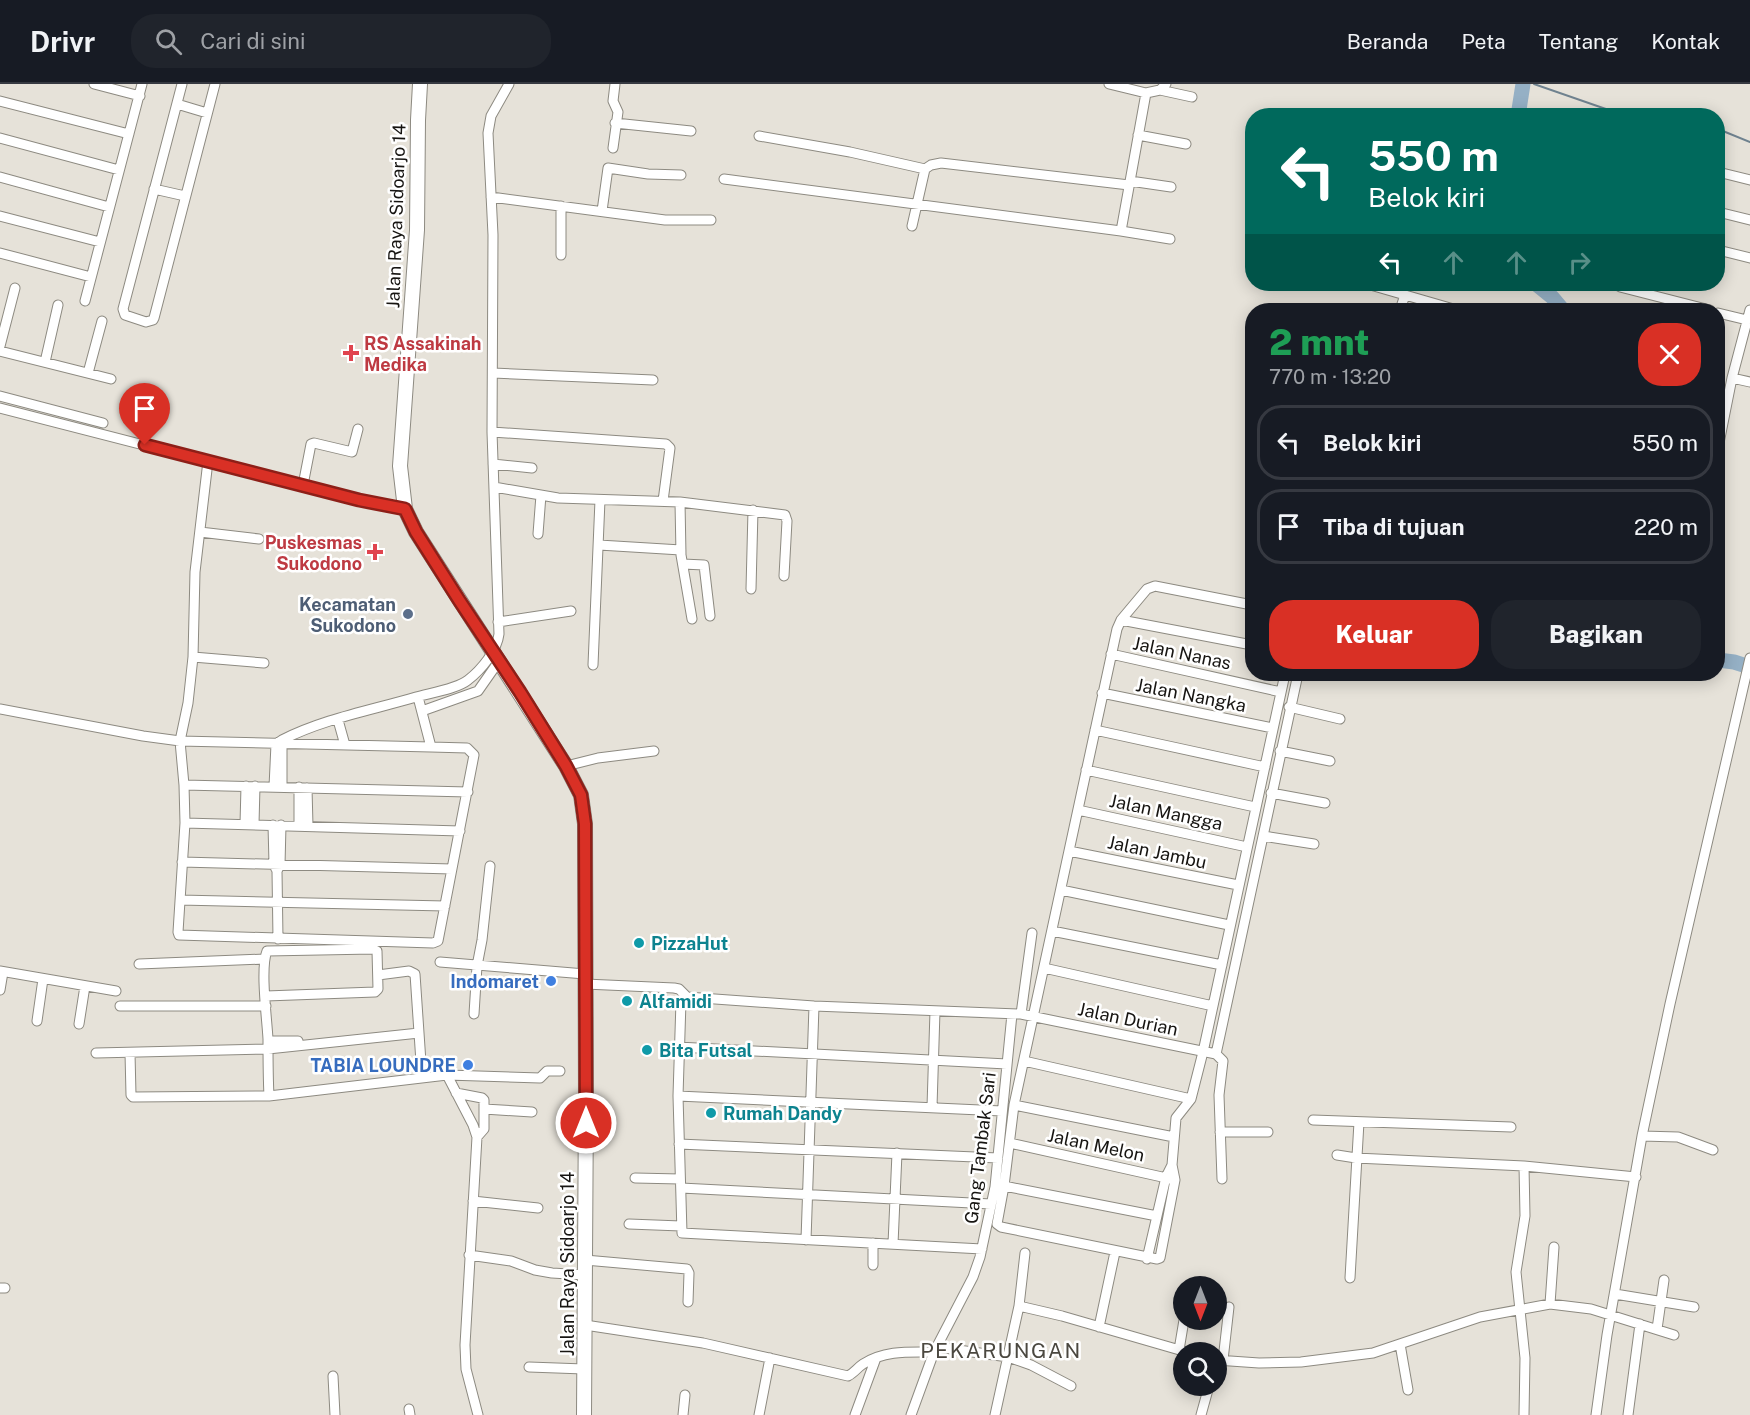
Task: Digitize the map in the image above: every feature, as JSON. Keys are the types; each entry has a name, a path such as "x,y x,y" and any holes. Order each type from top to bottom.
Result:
{"main road":[{"name":"Jalan Raya Sidoarjo 14","path":"420,84 417,244 400,466 405,509 416,532 566,766 581,795 585,824 584,1415"}],"street":[{"path":"94,84 140,96"},
{"path":"85,301 142,84"},
{"path":"182,84 123,309 125,315 146,322 154,318 215,84"},
{"path":"422,711 478,691 496,656 499,638 492,432 493,235 489,124 509,84"},
{"path":"612,148 618,112 612,101 615,84"},
{"path":"1108,84 1146,93 1163,87 1192,97"},
{"path":"1121,231 1146,93"},
{"path":"0,101 129,134"},
{"path":"177,104 207,113"},
{"path":"615,123 691,131"},
{"path":"1138,135 1186,144"},
{"path":"759,136 850,152 925,169"},
{"path":"0,138 119,170"},
{"path":"912,226 925,169 931,165 950,164 1171,187"},
{"path":"602,211 608,168 648,174 681,175"},
{"path":"1725,174 1750,180"},
{"path":"0,177 109,207"},
{"path":"724,179 1170,239"},
{"path":"154,189 185,196"},
{"path":"491,197 665,220 711,220"},
{"path":"561,206 561,255"},
{"path":"1725,214 1750,220"},
{"path":"0,216 100,242"},
{"path":"1725,252 1750,258"},
{"path":"0,253 91,277"},
{"path":"0,346 15,288"},
{"path":"1394,291 1434,303"},
{"path":"1636,291 1683,303"},
{"path":"1402,303 1405,294"},
{"path":"0,303 10,306"},
{"path":"45,362 58,305"},
{"path":"1725,413 1750,310"},
{"path":"1725,314 1747,320"},
{"path":"88,373 102,321"},
{"path":"0,351 111,380"},
{"path":"493,373 653,380"},
{"path":"1732,378 1750,382"},
{"path":"0,396 103,423"},
{"path":"0,408 359,500 405,509"},
{"path":"303,485 311,444 352,452 357,429"},
{"path":"492,432 666,444 670,448 663,501"},
{"path":"0,709 180,741 467,748 473,752 475,757 439,939 436,942 278,939 182,936 178,932 185,823 180,741 188,703 193,657 195,572 208,461"},
{"path":"493,464 532,468"},
{"path":"494,487 541,495 600,500 680,502 787,516 784,576"},
{"path":"538,534 541,495"},
{"path":"593,665 600,500"},
{"path":"680,502 681,550 692,619"},
{"path":"751,590 753,510"},
{"path":"200,532 259,539"},
{"path":"599,545 681,550"},
{"path":"683,564 704,565 710,616"},
{"path":"1245,605 1155,586 1147,590 1121,620 1117,629 1014,1106 998,1226 1115,1252 1160,1258 1171,1179 1176,1118 1191,1099 1203,1052 1283,681"},
{"path":"498,622 570,611"},
{"path":"1121,620 1245,644"},
{"name":"Jalan Nanas","path":"1111,654 1281,692"},
{"path":"280,742 338,720 468,681 496,656"},
{"path":"193,657 264,663"},
{"path":"1596,1415 1642,1136 1750,658"},
{"path":"468,681 478,691"},
{"path":"1222,1179 1219,1095 1223,1061 1216,1054 1296,681"},
{"path":"434,693 437,706"},
{"name":"Jalan Nangka","path":"1102,693 1273,728"},
{"path":"418,697 431,747"},
{"path":"1289,707 1340,719"},
{"path":"338,720 345,745"},
{"path":"1095,730 1265,767"},
{"path":"278,787 280,742"},
{"path":"1280,751 1330,762"},
{"path":"566,766 598,758 654,752"},
{"path":"1086,770 1255,807"},
{"path":"184,785 468,792"},
{"path":"250,786 250,824"},
{"path":"303,787 303,826"},
{"path":"1271,793 1325,803"},
{"name":"Jalan Mangga","path":"1078,810 1247,847"},
{"path":"185,823 460,831"},
{"path":"277,825 278,939"},
{"path":"1263,836 1314,844"},
{"name":"Jalan Jambu","path":"1069,851 1238,885"},
{"path":"182,862 452,869"},
{"path":"474,1014 477,966 484,931 490,866"},
{"path":"1060,890 1229,926"},
{"path":"180,900 445,906"},
{"path":"1052,931 1222,965"},
{"name":"Gang Tambak Sari","path":"911,1415 935,1350 973,1277 982,1250 998,1158 1007,1064 1032,933"},
{"path":"120,1006 266,1001 373,992 378,989 377,952 373,949 267,951 265,959 266,1001 268,1045 269,1096"},
{"path":"139,964 265,959"},
{"name":"Jalan Durian","path":"440,962 674,987 687,997 814,1006 1034,1016 1216,1054"},
{"path":"1044,968 1213,1006"},
{"path":"378,975 410,971 415,974 422,1077"},
{"path":"0,990 1,972 117,991"},
{"path":"37,1021 43,979"},
{"path":"79,1024 85,986"},
{"path":"687,997 682,998 681,1001 678,1047 682,1233 982,1250"},
{"path":"806,1240 814,1006"},
{"path":"932,1107 935,1011"},
{"path":"96,1053 328,1043 419,1033"},
{"path":"678,1047 1007,1064"},
{"path":"130,1053 131,1095 133,1097 269,1096 422,1077 447,1075 540,1078 547,1071 560,1071"},
{"path":"1024,1061 1191,1099"},
{"path":"447,1075 477,1137 465,1361 478,1415"},
{"path":"456,1094 483,1099 484,1129 477,1137"},
{"path":"678,1096 1002,1111"},
{"path":"1014,1106 1174,1137"},
{"path":"484,1109 532,1112"},
{"path":"1313,1120 1511,1127"},
{"path":"1350,1278 1359,1122"},
{"path":"1220,1132 1268,1132"},
{"path":"1642,1136 1678,1137 1713,1150"},
{"path":"679,1143 998,1158"},
{"name":"Jalan Melon","path":"1010,1143 1171,1179"},
{"path":"893,1244 897,1153"},
{"path":"1336,1155 1356,1158 1524,1166 1635,1176"},
{"path":"1524,1166 1525,1216 1516,1272 1516,1290 1521,1309 1525,1358 1524,1415"},
{"path":"634,1178 806,1194 991,1204"},
{"path":"1148,1258 1157,1216 1171,1179"},
{"path":"1004,1186 1157,1216"},
{"path":"473,1201 538,1208"},
{"path":"629,1224 681,1226"},
{"path":"873,1243 873,1265"},
{"path":"1550,1304 1554,1247"},
{"path":"1099,1327 1115,1252"},
{"path":"995,1415 1018,1306 1025,1253"},
{"path":"469,1255 511,1261 552,1273 585,1275"},
{"path":"585,1260 687,1269 688,1302"},
{"path":"1658,1329 1664,1280"},
{"path":"1615,1294 1694,1307"},
{"path":"1227,1361 1259,1363 1332,1359 1373,1353 1461,1323 1550,1304 1591,1309 1674,1335"},
{"path":"1018,1306 1173,1348"},
{"path":"1223,1342 1229,1307"},
{"path":"1628,1415 1640,1324"},
{"path":"585,1325 703,1343 848,1376 865,1363 892,1352 935,1350 1008,1357 1030,1365 1071,1386"},
{"path":"1400,1344 1408,1390"},
{"path":"759,1415 770,1358"},
{"path":"855,1415 876,1358"},
{"path":"529,1367 584,1369"},
{"path":"333,1376 334,1415"},
{"path":"683,1415 685,1395"},
{"path":"1201,1415 1206,1396"}],"waterway":[{"path":"1519,108 1523,84"},
{"path":"1534,84 1603,108"},
{"path":"1725,132 1750,142"},
{"path":"1545,291 1557,303"},
{"path":"1725,661 1750,667"}],"place":[{"name":"RS Assakinah Medika","path":"351,353"},
{"name":"Puskesmas Sukodono","path":"375,552"},
{"name":"Kecamatan Sukodono","path":"408,614"},
{"name":"PizzaHut","path":"639,943"},
{"name":"Indomaret","path":"551,981"},
{"name":"Alfamidi","path":"627,1001"},
{"name":"Bita Futsal","path":"647,1050"},
{"name":"TABIA LOUNDRE","path":"468,1065"},
{"name":"Rumah Dandy","path":"711,1113"}],"district":[{"name":"PEKARUNGAN","path":"1001,1350"}],"route":[{"path":"145,445 359,500 405,509 416,532 520,692 566,766 581,795 585,824 586,1123"}]}
